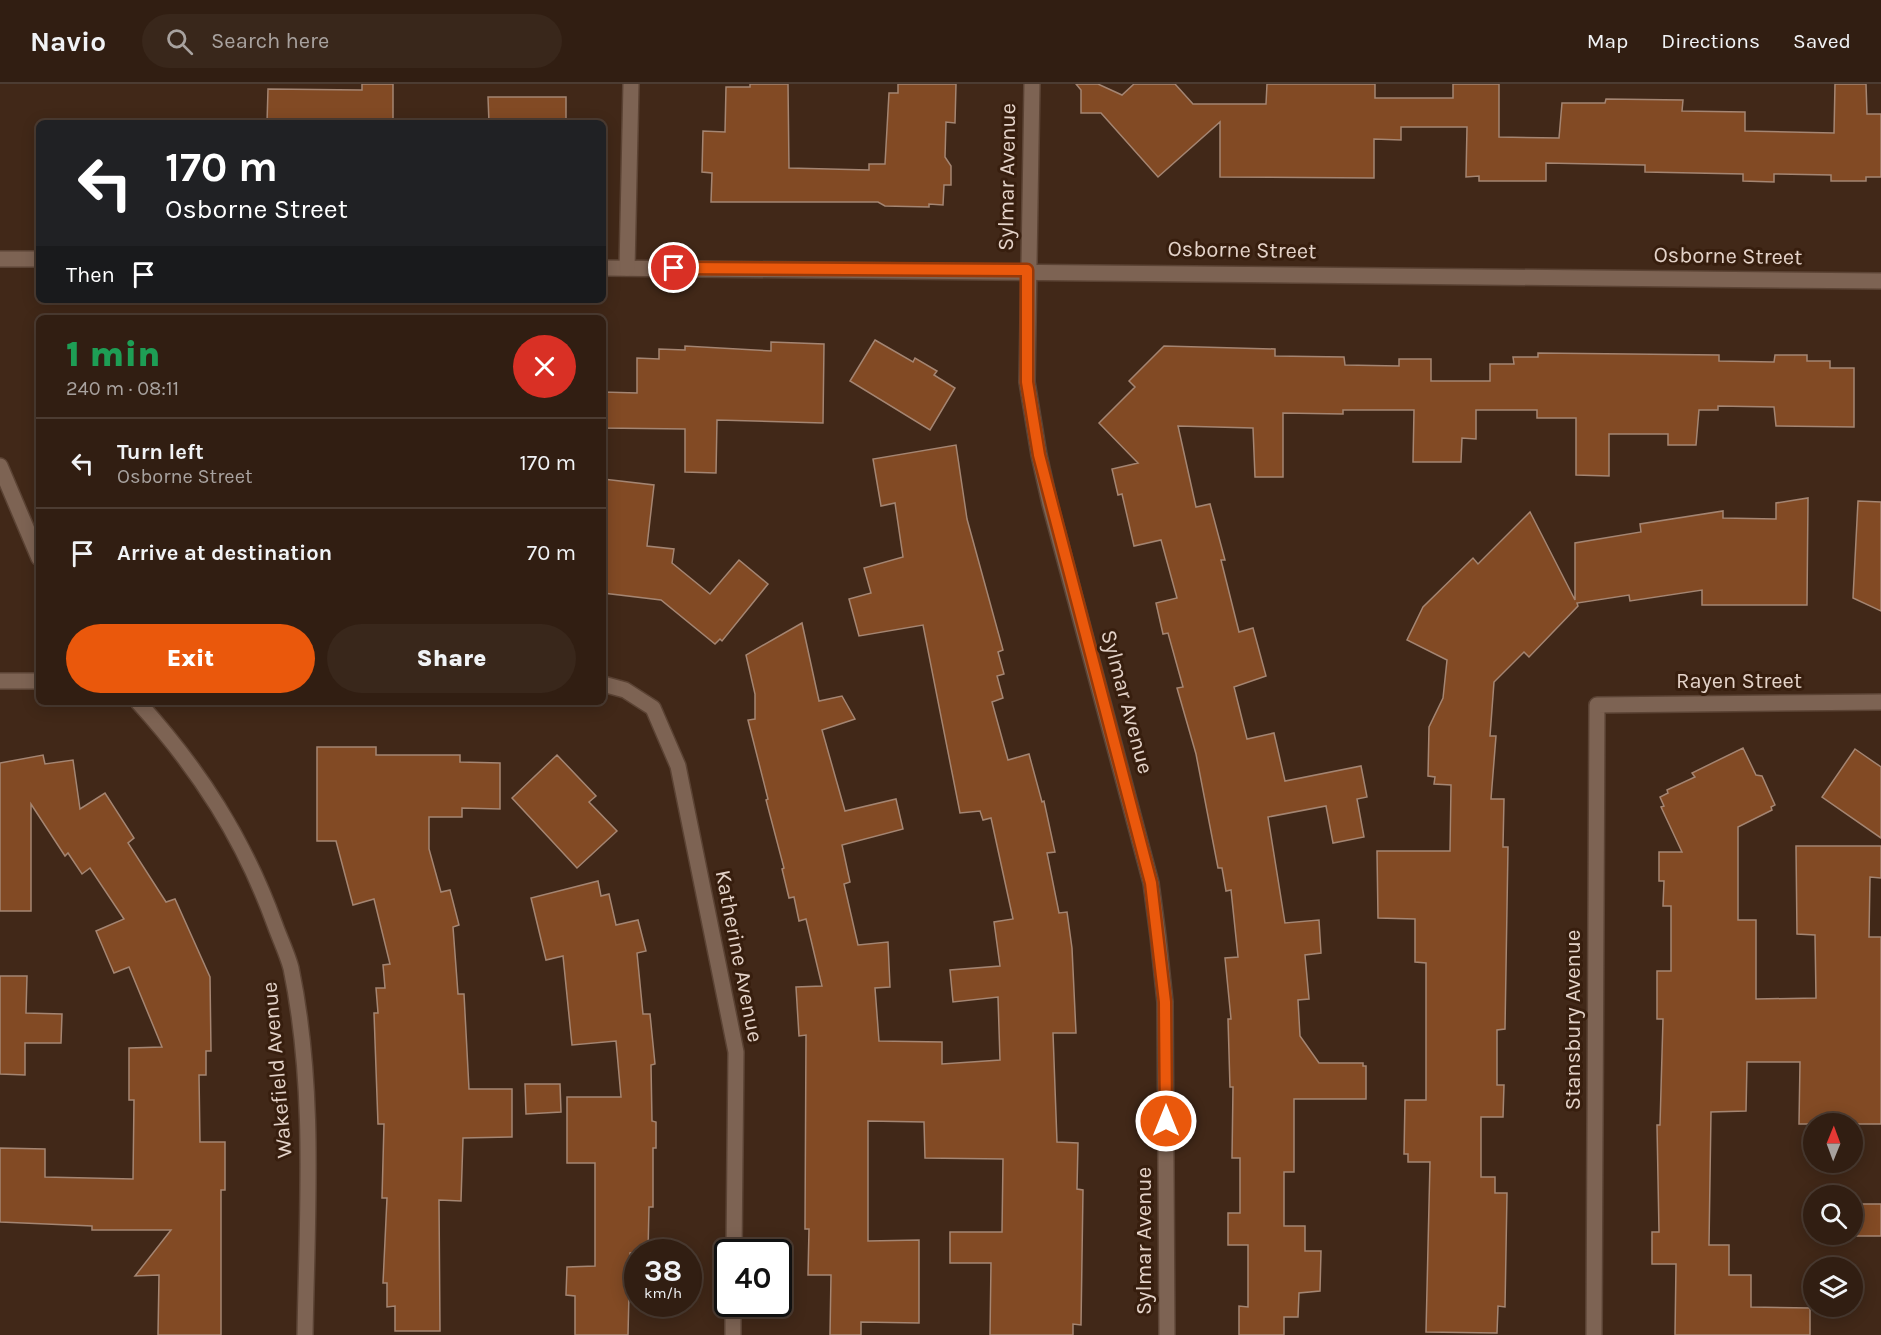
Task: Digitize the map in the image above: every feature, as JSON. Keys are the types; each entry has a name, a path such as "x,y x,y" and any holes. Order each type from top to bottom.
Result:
{"street":[{"path":"627,268 632,84"},
{"name":"Sylmar Avenue","path":"1032,84 1027,270 1027,382 1039,455 1151,883 1165,1002 1167,1335"},
{"path":"0,259 36,259"},
{"name":"Osborne Street","path":"606,268 1027,270 1881,281"},
{"path":"0,466 36,551"},
{"path":"0,681 36,681"},
{"name":"Katherine Avenue","path":"606,685 625,690 653,708 678,766 736,1052 734,1239"},
{"name":"Rayen Street","path":"1597,705 1881,702"},
{"name":"Wakefield Avenue","path":"141,705 179,747 214,801 259,879 290,966 301,1040 308,1122 305,1335"},
{"name":"Stansbury Avenue","path":"1594,1335 1597,705"},
{"path":"733,1317 733,1335"}],"building":[{"path":"362,84 393,84 393,120 267,120 268,89 362,90"},
{"path":"750,84 788,84 789,168 869,170 869,164 885,164 889,93 898,93 898,84 956,84 955,123 946,122 945,157 951,166 951,185 944,185 943,205 929,204 929,207 885,206 878,202 711,202 712,173 702,172 703,131 725,132 726,87 750,87"},
{"path":"1076,84 1098,84 1122,95 1134,84 1175,84 1193,104 1266,104 1267,84 1375,84 1375,98 1453,98 1453,84 1499,84 1499,137 1559,138 1562,103 1605,103 1606,99 1683,100 1682,111 1745,112 1745,131 1834,133 1835,84 1866,84 1867,114 1881,114 1881,177 1866,177 1866,181 1831,181 1831,175 1774,174 1774,182 1743,181 1743,174 1645,172 1645,165 1546,163 1546,181 1479,181 1479,176 1466,177 1467,127 1401,127 1401,140 1374,139 1374,178 1220,177 1220,122 1158,177 1101,113 1081,113 1081,90"},
{"path":"488,97 566,97 566,120 489,120"},
{"path":"875,340 913,362 915,358 937,371 934,375 955,388 930,430 850,381"},
{"path":"771,342 824,344 823,423 717,420 716,473 685,472 685,429 606,428 606,392 637,393 637,358 659,359 659,349 685,350 685,346 771,351"},
{"path":"1164,346 1275,349 1275,356 1344,357 1345,365 1399,366 1399,359 1431,359 1431,381 1490,381 1490,364 1514,364 1513,357 1538,357 1538,353 1719,355 1719,361 1774,362 1775,355 1807,355 1807,361 1830,361 1830,368 1854,368 1854,427 1776,426 1774,407 1718,406 1718,410 1699,410 1696,445 1668,445 1668,434 1609,434 1609,476 1576,475 1576,418 1537,418 1537,410 1476,410 1476,439 1462,438 1461,462 1413,462 1414,410 1343,410 1343,414 1283,413 1283,477 1255,477 1253,428 1178,426 1196,507 1210,504 1225,560 1221,560 1239,632 1253,628 1266,676 1234,687 1247,739 1274,733 1285,781 1361,766 1367,797 1357,799 1364,837 1333,843 1326,806 1268,817 1285,923 1319,920 1321,953 1305,955 1309,999 1298,1000 1300,1036 1319,1063 1363,1063 1363,1066 1366,1066 1366,1099 1294,1099 1294,1172 1284,1172 1284,1226 1305,1226 1305,1251 1321,1251 1320,1291 1299,1293 1298,1317 1284,1317 1284,1335 1239,1335 1239,1306 1248,1307 1248,1245 1228,1245 1228,1213 1240,1213 1240,1158 1232,1158 1233,1087 1230,1087 1228,1019 1231,1019 1225,958 1238,957 1231,890 1226,891 1222,868 1218,868 1196,754 1177,688 1183,687 1168,633 1163,634 1156,603 1177,598 1161,540 1134,546 1122,494 1118,495 1112,469 1138,463 1099,423 1135,387 1129,381"},
{"path":"956,445 967,519 1003,650 998,652 1004,674 997,676 1003,698 992,702 1008,760 1029,754 1042,802 1044,801 1055,852 1047,853 1059,913 1067,912 1072,948 1076,1033 1053,1033 1057,1142 1078,1143 1077,1189 1083,1190 1081,1325 1073,1324 1073,1335 990,1335 991,1263 950,1263 950,1232 1002,1232 1003,1159 925,1158 924,1122 868,1121 868,1241 919,1240 919,1323 861,1322 861,1335 830,1335 831,1275 808,1275 809,1229 805,1229 806,1035 799,1036 796,987 822,986 806,919 799,921 794,897 789,898 782,869 784,868 766,800 768,799 748,720 755,719 755,694 746,655 802,623 819,701 842,696 855,719 822,730 845,811 896,799 903,829 842,845 850,882 844,884 858,945 888,942 890,987 875,988 879,1041 942,1042 942,1064 1000,1060 998,997 953,1002 950,970 1000,966 994,922 1013,919 991,818 983,820 980,811 960,813 923,625 859,636 849,599 871,593 864,568 903,557 895,503 881,506 873,459"},
{"path":"606,479 654,485 647,546 674,549 672,563 710,594 739,560 768,584 722,641 720,639 715,644 661,600 606,593"},
{"path":"1808,498 1807,605 1702,605 1702,590 1630,601 1629,595 1577,603 1578,606 1529,657 1524,652 1494,682 1490,736 1496,736 1491,799 1504,799 1503,847 1508,847 1505,1029 1497,1030 1497,1085 1504,1085 1503,1117 1481,1117 1481,1177 1495,1177 1495,1193 1507,1193 1505,1307 1498,1306 1497,1333 1426,1332 1430,1162 1408,1162 1408,1154 1404,1154 1405,1100 1426,1100 1426,963 1415,962 1415,919 1378,918 1377,851 1450,851 1451,785 1434,784 1435,777 1428,776 1429,727 1443,698 1447,660 1407,640 1423,607 1473,558 1478,564 1530,512 1575,600 1575,543 1641,532 1640,524 1723,511 1723,518 1776,519 1776,503"},
{"path":"1858,501 1881,502 1881,611 1853,598"},
{"path":"317,747 376,747 376,755 460,755 460,762 500,763 500,809 462,808 462,817 429,817 429,849 441,892 450,890 459,925 453,927 458,994 464,994 469,1089 512,1089 512,1137 463,1138 461,1201 439,1200 440,1331 395,1331 395,1306 387,1307 387,1283 383,1283 387,1198 382,1198 384,1124 378,1124 374,1013 378,1013 376,988 385,988 383,965 390,964 374,899 353,905 336,841 317,841"},
{"path":"1743,748 1756,775 1762,776 1775,805 1771,807 1772,810 1738,827 1738,920 1756,920 1756,999 1816,998 1815,935 1797,934 1796,846 1881,846 1881,878 1870,877 1869,937 1881,937 1881,1124 1863,1124 1863,1113 1803,1113 1803,1124 1799,1124 1800,1062 1747,1062 1746,1111 1711,1112 1709,1245 1729,1245 1729,1275 1751,1275 1751,1307 1803,1308 1803,1317 1810,1317 1810,1335 1675,1335 1676,1264 1652,1264 1652,1232 1659,1232 1657,1125 1660,1125 1663,1019 1657,1019 1657,971 1671,971 1671,906 1663,906 1664,881 1659,881 1659,852 1682,852 1661,807 1664,806 1660,797 1668,793 1667,790 1695,777 1692,773"},
{"path":"1855,749 1881,767 1881,838 1822,797"},
{"path":"43,755 45,764 73,760 80,809 105,793 134,838 128,843 166,902 175,899 210,977 211,1051 206,1051 206,1075 199,1075 200,1142 225,1142 225,1190 221,1190 221,1335 158,1335 159,1275 135,1276 171,1230 92,1230 92,1226 0,1222 0,1148 45,1149 45,1177 133,1179 134,1100 129,1100 129,1048 162,1047 129,967 114,973 96,931 124,919 90,868 82,874 68,853 65,856 31,804 31,911 0,911 0,763"},
{"path":"557,755 596,796 589,802 617,831 577,868 512,798"},
{"path":"598,881 601,896 609,894 616,925 638,920 646,951 637,953 643,1014 650,1014 655,1064 651,1065 652,1121 656,1122 656,1148 653,1148 653,1207 649,1207 648,1239 624,1239 624,1317 628,1317 628,1335 575,1335 575,1296 566,1295 567,1267 595,1266 595,1163 567,1163 567,1097 621,1097 616,1041 572,1045 563,956 546,960 531,898"},
{"path":"0,976 27,976 26,1013 62,1014 61,1043 25,1043 25,1075 0,1074"},
{"path":"525,1084 560,1084 561,1112 526,1114"},
{"path":"1863,1204 1881,1204 1881,1236 1863,1236"}],"route":[{"path":"674,268 1027,270 1027,382 1039,455 1151,883 1165,1002 1166,1121"}]}
